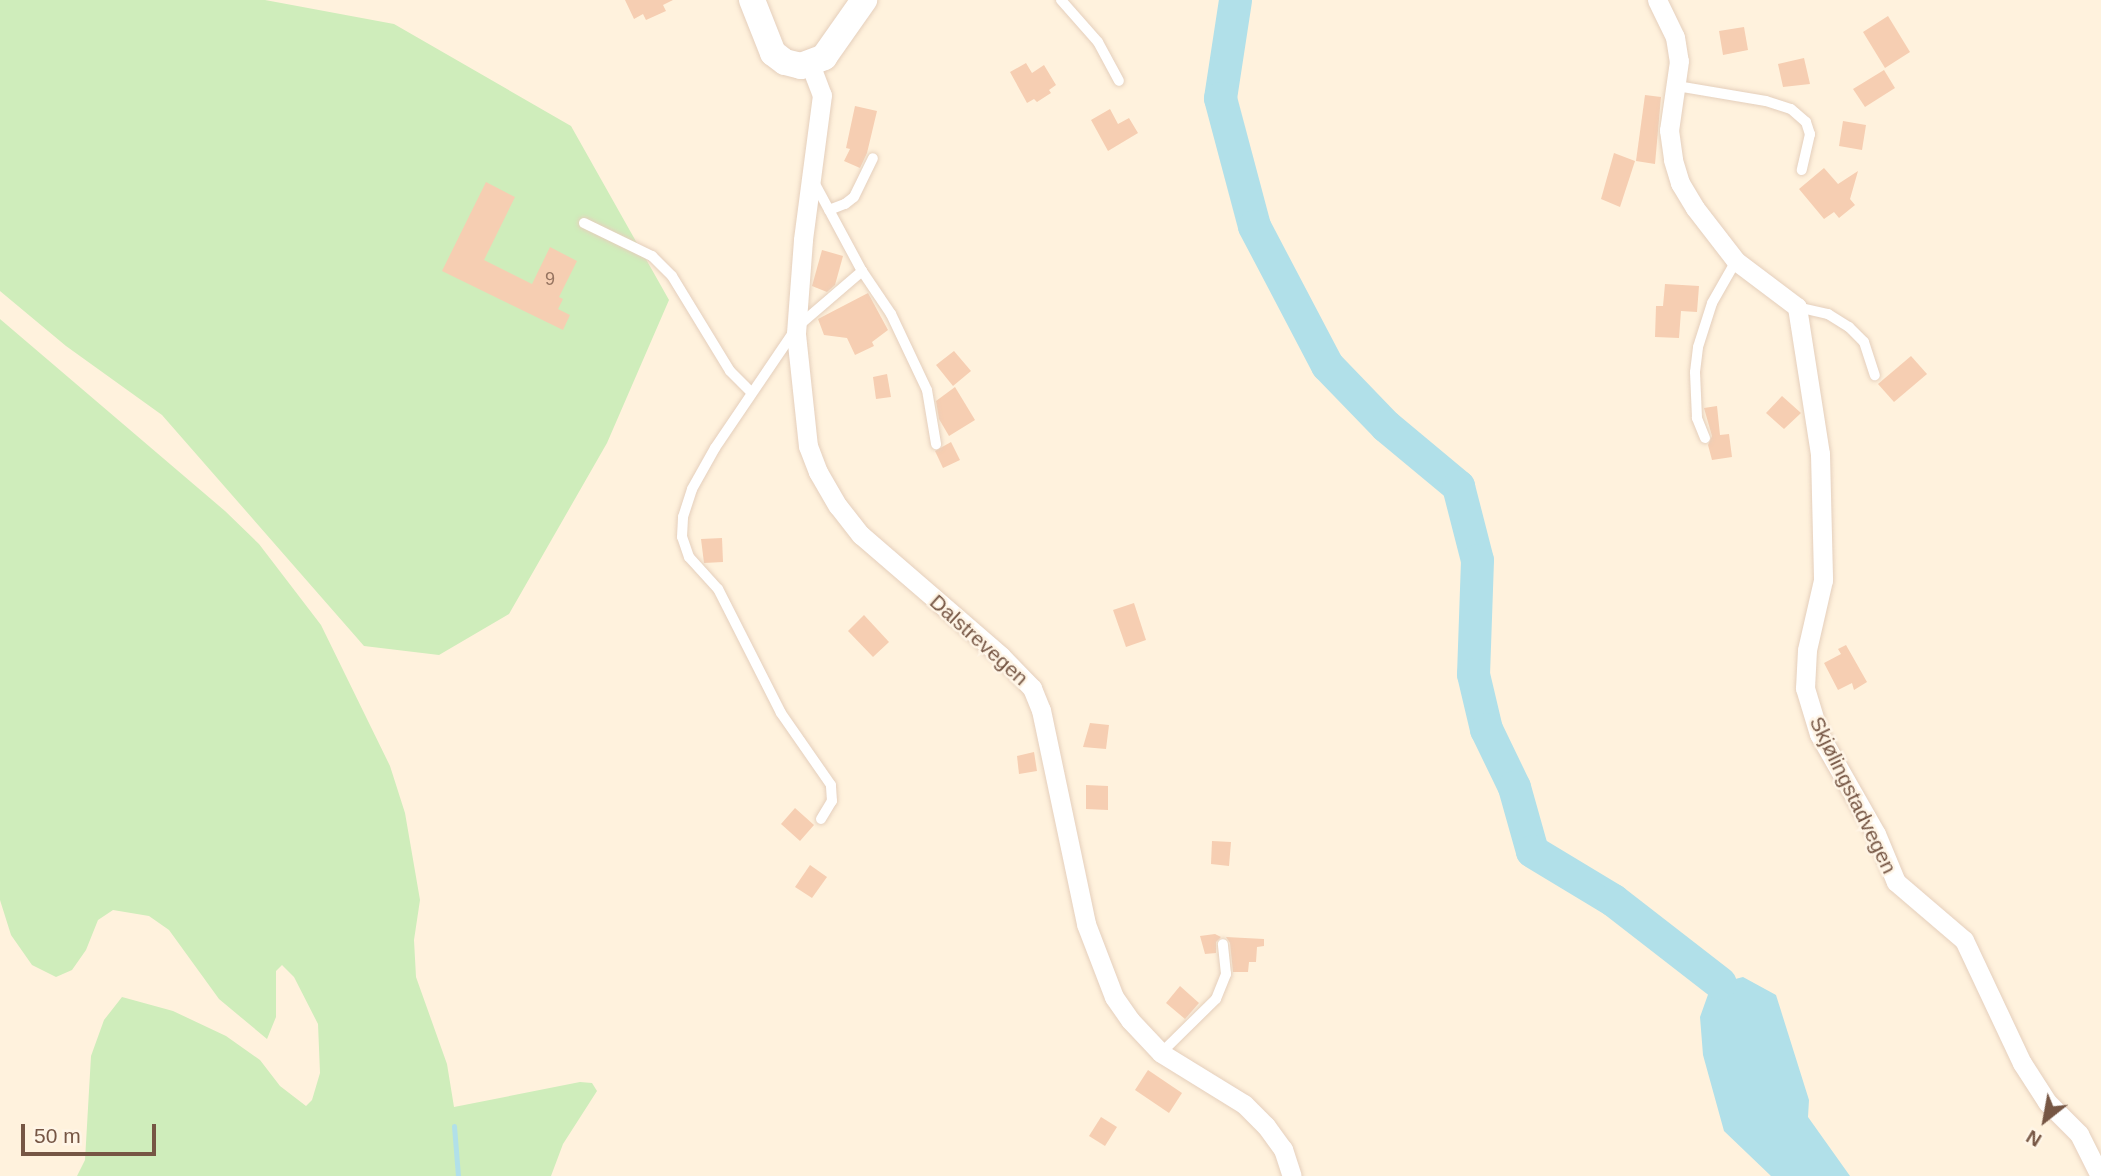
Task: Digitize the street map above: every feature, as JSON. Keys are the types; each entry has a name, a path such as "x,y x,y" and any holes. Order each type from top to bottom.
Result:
{"main road":[{"path":"752,0 773,53 785,62 801,66 824,57 864,0"}],"street":[{"path":"1657,0 1675,37 1679,61 1669,130 1672,160 1680,183 1695,208 1736,261 1797,307"},
{"name":"Dalstrevegen","path":"810,64 822,95 803,240 797,327 808,446 818,472 838,506 870,543 1001,656 1032,688 1041,710 1086,924 1114,997 1130,1020 1161,1052 1244,1104 1266,1126 1283,1149 1292,1176"},
{"name":"Skjølingstadvegen","path":"1797,307 1820,454 1823,580 1807,650 1805,688 1819,734 1875,834 1896,882 1964,940 2022,1063 2047,1102 2079,1134 2100,1176"}],"lane":[{"path":"1061,0 1098,42 1119,81"},
{"path":"1677,86 1766,101 1791,109 1806,122 1810,134 1802,170"},
{"path":"829,210 854,197 873,158"},
{"path":"813,178 862,271 891,314 927,390 936,444"},
{"path":"584,223 652,256 672,276 730,371 751,392"},
{"path":"1704,438 1698,418 1695,372 1698,347 1712,303 1736,261"},
{"path":"821,819 832,801 831,785 781,713 718,590 690,557 682,537 682,517 692,489 751,392 797,327 862,271"},
{"path":"1797,307 1828,314 1849,327 1864,342 1875,375"},
{"path":"1161,1052 1216,999 1226,974 1223,944"}],"green space":[{"path":"0,0 265,0 394,24 571,126 669,300 607,443 509,614 439,655 364,646 162,415 66,346 0,291"},
{"path":"0,319 225,511 259,544 321,625 390,766 405,813 420,900 414,940 416,977 447,1064 454,1107 580,1082 592,1083 597,1091 563,1144 551,1176 77,1176 85,1160 91,1056 104,1020 122,997 173,1011 226,1036 260,1060 280,1086 306,1106 312,1100 320,1073 318,1024 294,977 282,965 276,971 276,1017 267,1039 219,999 169,930 149,916 113,910 98,920 86,950 72,970 56,977 32,965 11,935 0,900"}],"water":[{"path":"1743,977 1776,995 1809,1100 1808,1117 1850,1176 1771,1176 1724,1131 1703,1055 1700,1017 1710,989 1720,983"}],"building":[{"path":"625,0 673,0 663,5 666,11 646,20 643,14 634,19"},
{"path":"1888,16 1910,52 1885,68 1863,32"},
{"path":"1744,27 1748,50 1723,55 1719,31"},
{"path":"1804,58 1810,84 1783,87 1778,64"},
{"path":"1026,63 1032,73 1044,65 1056,85 1049,90 1051,93 1037,102 1034,99 1027,103 1010,72"},
{"path":"1884,70 1895,88 1865,107 1853,89"},
{"path":"1645,95 1661,97 1655,164 1636,161"},
{"path":"855,106 877,111 867,153 860,168 844,161 850,149 846,148"},
{"path":"1110,109 1118,124 1129,118 1138,133 1108,151 1091,120"},
{"path":"1843,121 1866,125 1862,150 1839,146"},
{"path":"1614,153 1635,161 1620,207 1601,199"},
{"path":"1824,168 1838,184 1858,171 1850,199 1855,205 1839,218 1834,212 1824,219 1799,189"},
{"path":"486,182 515,197 484,260 532,284 550,247 577,261 559,297 563,299 558,309 570,315 563,330 442,271"},
{"path":"822,250 843,256 835,285 827,292 812,286"},
{"path":"1665,284 1699,286 1697,312 1681,311 1679,338 1655,337 1656,306 1663,306"},
{"path":"868,293 888,330 872,342 874,346 855,355 847,338 824,335 818,319"},
{"path":"954,351 971,371 953,386 936,365"},
{"path":"1911,356 1927,374 1894,402 1878,384"},
{"path":"887,374 891,397 876,399 873,377"},
{"path":"955,387 975,420 949,436 939,419 936,401"},
{"path":"1782,396 1801,413 1784,429 1766,413"},
{"path":"1717,406 1720,435 1729,434 1732,457 1712,460 1708,445 1712,436 1704,408"},
{"path":"951,442 960,460 943,468 935,451"},
{"path":"722,538 723,562 704,563 701,539"},
{"path":"1134,603 1146,640 1126,647 1113,610"},
{"path":"864,615 889,642 873,657 848,631"},
{"path":"1846,645 1867,682 1854,690 1852,683 1838,690 1824,663 1841,654 1838,649"},
{"path":"1090,723 1109,725 1106,749 1083,747"},
{"path":"1034,752 1037,771 1019,774 1017,756"},
{"path":"1086,785 1108,786 1108,810 1086,809"},
{"path":"795,808 814,825 800,841 781,824"},
{"path":"1212,841 1231,842 1229,866 1211,864"},
{"path":"810,865 827,877 812,898 795,887"},
{"path":"1215,934 1221,937 1216,942 1216,953 1205,954 1200,936"},
{"path":"1226,937 1264,939 1264,946 1257,947 1256,962 1249,962 1248,972 1233,972 1230,943"},
{"path":"1180,986 1199,1003 1185,1019 1166,1003"},
{"path":"1148,1070 1182,1093 1169,1113 1135,1090"},
{"path":"1101,1117 1117,1127 1105,1146 1089,1136"}],"waterway":[{"path":"1235,0 1220,98 1254,226 1327,365 1386,426 1458,486 1477,560 1473,674 1486,729 1514,787 1532,851 1613,900 1720,983"},
{"path":"454,1126 458,1176"}]}
